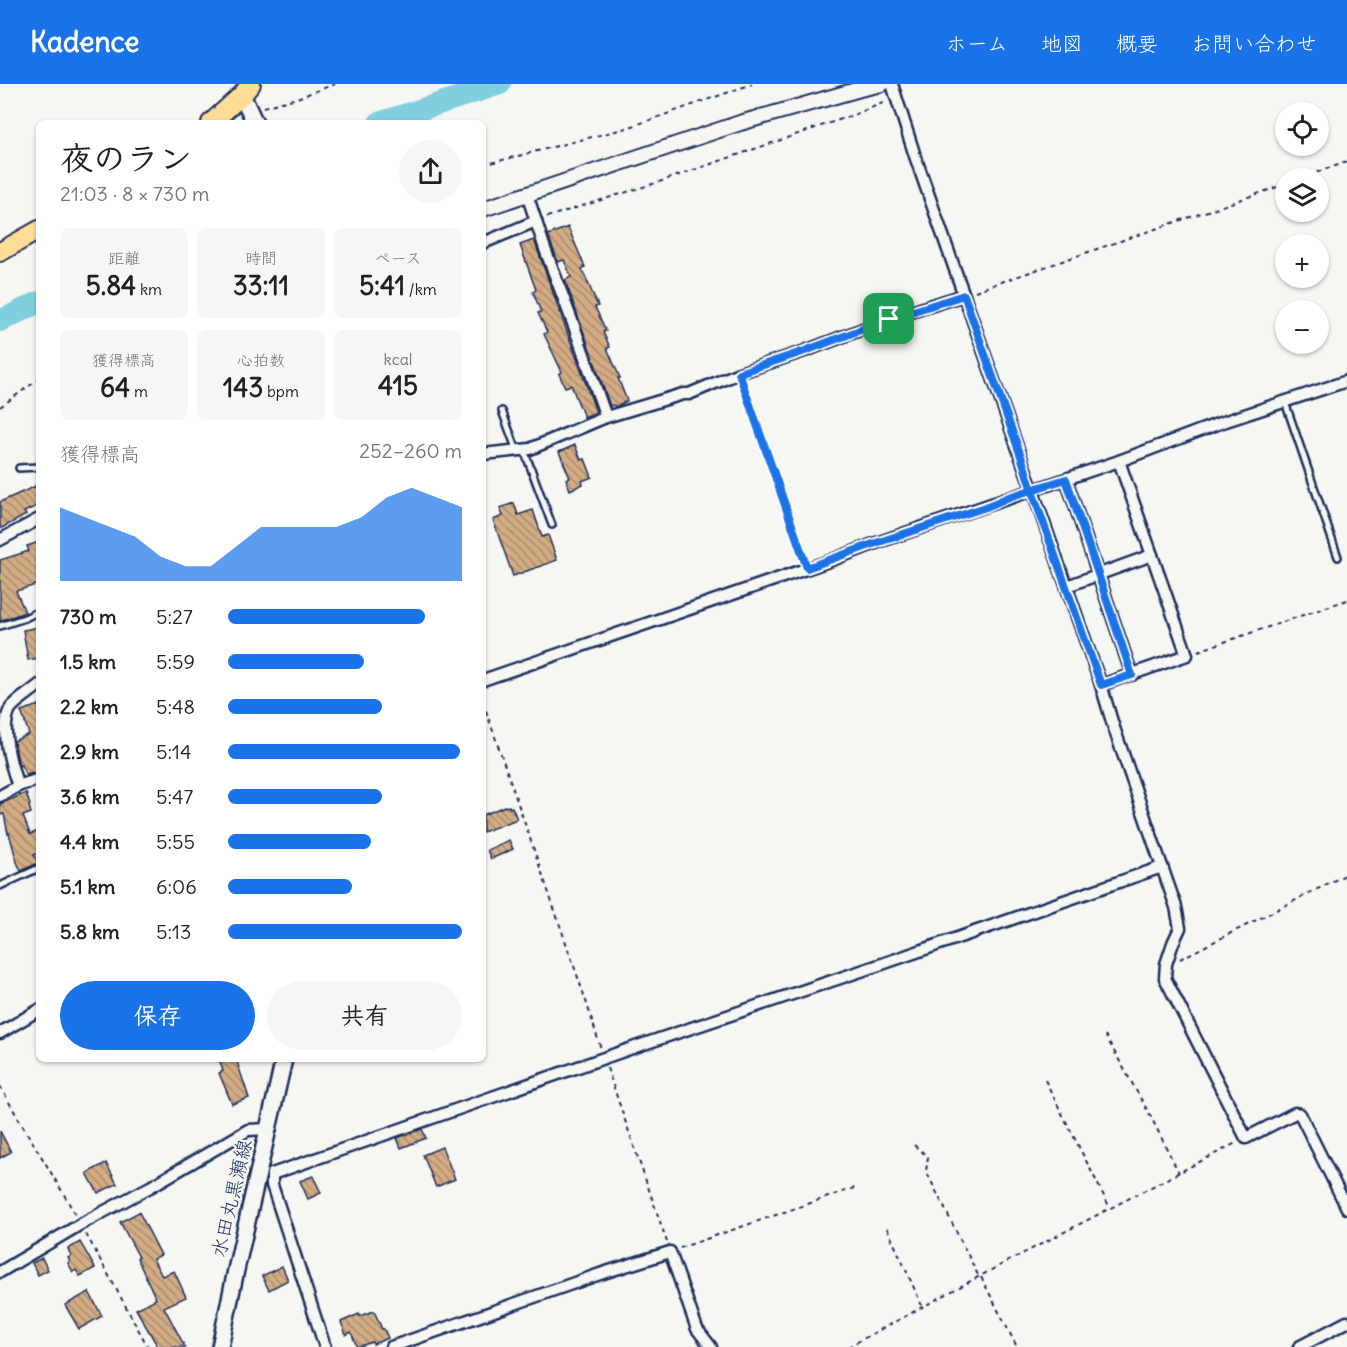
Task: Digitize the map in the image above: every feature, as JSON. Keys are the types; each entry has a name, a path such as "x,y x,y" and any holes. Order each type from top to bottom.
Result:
{"highway":[{"path":"217,120 249,103"},
{"path":"0,252 36,232"}],"main road":[{"name":"水田丸黒瀬線","path":"220,1347 265,1172 268,1129 283,1062"}],"street":[{"path":"486,208 740,123 882,84"},
{"path":"891,84 1067,586 1176,907 1180,928 1173,943 1165,978 1246,1138 1295,1113 1300,1114 1347,1208"},
{"path":"527,194 606,417"},
{"path":"486,242 536,221"},
{"path":"486,454 521,450 549,442 606,417 689,394 739,373 889,319 964,295"},
{"path":"486,679 1119,461 1220,423 1347,381"},
{"path":"1101,685 1187,655 1119,461"},
{"path":"1066,479 1132,675"},
{"path":"0,540 36,521"},
{"path":"1067,586 1152,555"},
{"path":"18,786 5,746 3,712 36,688"},
{"path":"0,796 18,786 36,780"},
{"path":"325,1347 272,1185 265,1172 604,1059 1162,867"},
{"path":"0,1033 36,1012"},
{"path":"0,1272 248,1130 268,1129"},
{"path":"391,1347 670,1252 697,1329 711,1347"},
{"path":"1299,1347 1347,1322"}],"lane":[{"path":"1285,402 1338,557"},
{"path":"502,411 552,525"},
{"path":"19,468 36,467"},
{"path":"0,626 36,612"},
{"path":"0,886 36,869"}],"path":[{"path":"249,103 275,105 335,84"},
{"path":"486,164 627,128 752,84"},
{"path":"536,221 805,132 895,97"},
{"path":"1329,168 1347,162"},
{"path":"964,295 1275,188"},
{"path":"739,373 807,568"},
{"path":"0,407 36,381"},
{"path":"1187,655 1347,600"},
{"path":"486,711 670,1252 857,1187"},
{"path":"1167,964 1347,874"},
{"path":"1106,1035 1179,1173"},
{"path":"1045,1080 1110,1208"},
{"path":"0,1086 81,1224 148,1347"},
{"path":"848,1347 1246,1138"},
{"path":"914,1145 928,1157 926,1171 1017,1347"},
{"path":"886,1228 923,1308"}],"building":[{"path":"568,227 585,267 582,269 598,306 595,307 606,331 603,332 610,347 607,348 627,401 615,407 610,406 565,280 571,277 564,260 558,262 548,235"},
{"path":"534,240 596,412 584,417 571,385 565,387 559,374 562,372 544,334 547,332 538,313 541,312 533,292 536,290 520,245"},
{"path":"575,445 581,460 585,459 592,477 570,490 566,479 570,478 559,452"},
{"path":"36,486 36,506 24,512 26,515 0,529 0,502"},
{"path":"514,503 518,515 533,510 542,537 548,535 557,560 513,576 493,520 503,516 500,508"},
{"path":"36,543 36,585 16,591 25,612 0,621 0,560 29,551 27,546"},
{"path":"36,628 36,659 28,660 23,630"},
{"path":"36,706 36,772 26,775 21,765 19,766 14,741 29,734 21,711"},
{"path":"26,793 30,805 31,813 23,816 30,834 36,832 36,854 34,855 36,864 21,871 8,834 4,814 0,815 0,804"},
{"path":"509,806 512,807 517,819 486,831 486,814"},
{"path":"509,840 513,849 491,859 487,850"},
{"path":"220,1062 237,1062 249,1098 232,1104 219,1073 223,1071"},
{"path":"422,1129 426,1138 401,1148 397,1138"},
{"path":"0,1131 11,1152 0,1158"},
{"path":"442,1147 455,1179 436,1187 423,1155"},
{"path":"106,1163 117,1184 98,1193 87,1173"},
{"path":"313,1176 321,1193 308,1199 300,1181"},
{"path":"139,1212 161,1255 153,1259 162,1276 174,1271 186,1297 164,1307 185,1347 158,1347 136,1309 156,1299 137,1258 139,1257 120,1222"},
{"path":"80,1242 95,1268 80,1276 76,1270 73,1272 68,1263 70,1261 68,1258 71,1256 68,1249"},
{"path":"42,1258 48,1270 38,1275 32,1263"},
{"path":"282,1266 288,1280 269,1290 262,1276"},
{"path":"89,1292 102,1316 79,1329 65,1305"},
{"path":"374,1311 388,1338 357,1347 351,1332 346,1335 341,1322 359,1314 360,1316"}],"waterway":[{"path":"388,120 500,84"},
{"path":"0,321 36,303"}],"route":[{"path":"889,319 739,373 807,568 832,561 876,543 986,507 1009,497 1032,491 1066,479 1132,675 1101,685 1032,491 964,295 889,319"}]}
